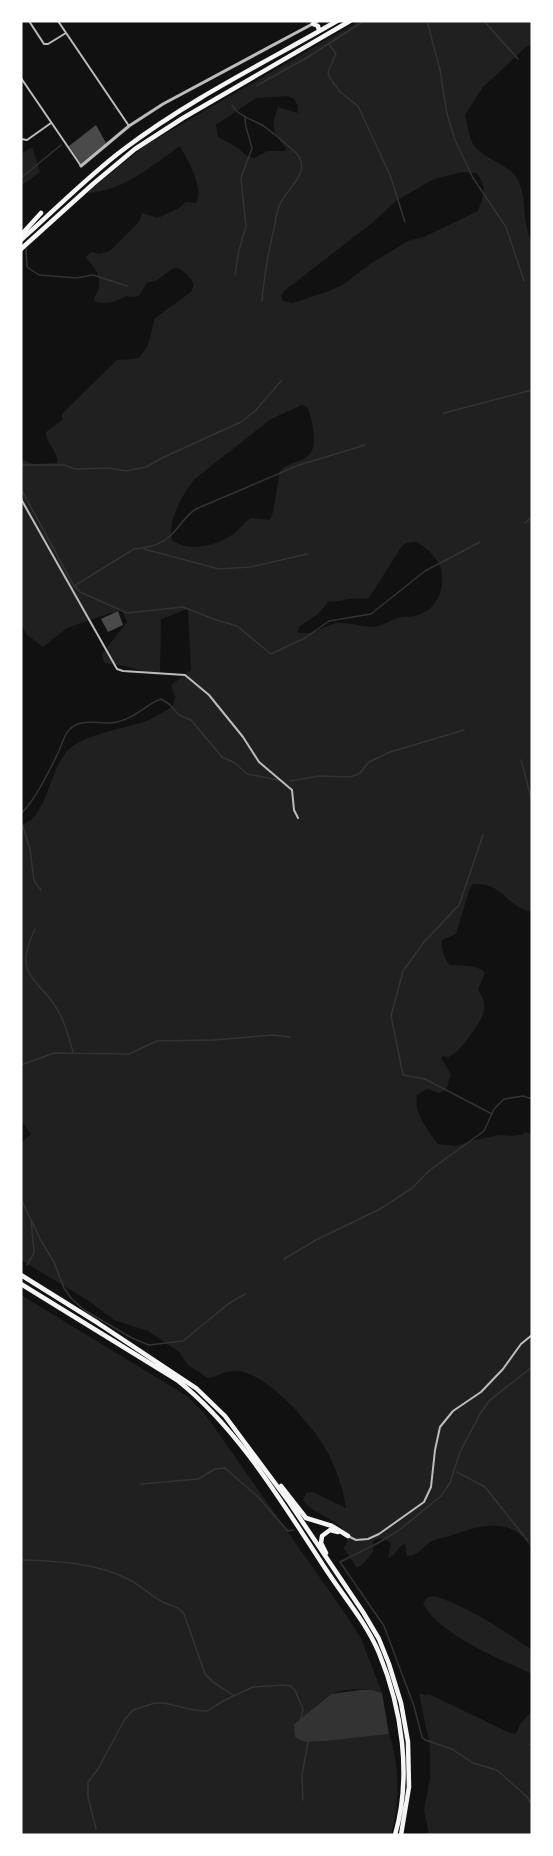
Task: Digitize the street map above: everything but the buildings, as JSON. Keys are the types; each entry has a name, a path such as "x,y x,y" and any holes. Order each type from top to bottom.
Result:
{"highway":[{"path":"321,30 329,21"},
{"path":"21,240 134,141 237,77 337,21"},
{"path":"21,249 135,149 183,118 351,21"},
{"path":"316,22 321,30"},
{"path":"21,235 41,213"},
{"path":"21,1275 99,1323 196,1388 225,1416 306,1518 332,1526 348,1536"},
{"path":"21,1284 177,1380 221,1420 369,1632 384,1667 400,1727 403,1758 401,1803 394,1835"},
{"path":"263,1466 363,1612 384,1649 403,1714 408,1742 410,1772 401,1835"},
{"path":"347,1589 322,1546 321,1539 324,1533 330,1530 348,1536"}],"street":[{"path":"29,21 45,45 66,33"},
{"path":"58,21 129,126"},
{"path":"21,78 81,166 129,126 163,105 316,22"},
{"path":"21,139 30,139 51,123"},
{"path":"21,499 117,669 184,675 209,695 243,737 259,762 292,790 294,810 298,818"},
{"path":"348,1536 356,1540 368,1539 379,1534 424,1502 431,1487 440,1427 453,1411 481,1392 503,1370 521,1344 532,1335"}],"shaded area":[{"path":"359,21 532,21 532,44 483,87 465,115 475,147 505,167 519,182 532,242 532,912 515,905 491,887 473,884 470,888 456,934 442,940 442,947 450,965 473,967 485,972 478,990 484,1003 483,1015 460,1048 449,1057 441,1058 451,1074 446,1090 439,1093 427,1089 417,1095 416,1101 422,1121 438,1144 458,1146 500,1135 512,1136 524,1134 524,1132 532,1134 532,1550 524,1539 507,1527 487,1526 433,1541 411,1556 407,1556 405,1544 388,1558 391,1543 383,1538 376,1539 373,1542 373,1552 357,1568 343,1547 347,1544 342,1529 314,1511 303,1500 306,1493 313,1492 346,1508 337,1474 329,1455 314,1431 278,1393 265,1382 239,1371 208,1378 188,1365 179,1352 148,1331 114,1320 89,1301 21,1260 21,1143 31,1134 21,1121 21,825 37,813 62,757 69,749 85,739 147,721 172,707 175,697 171,685 191,670 188,609 161,619 160,674 157,675 104,663 102,654 127,622 122,609 67,628 43,647 27,635 21,624 21,459 33,464 57,463 46,432 62,420 62,414 117,360 140,357 148,345 155,318 191,292 193,288 190,278 176,268 157,280 147,283 138,296 126,296 107,303 94,301 99,281 97,273 86,257 91,252 99,254 110,251 139,222 142,213 158,218 186,202 196,203 198,197 197,182 180,146 124,183 99,192 86,193 146,145","holes":["288,96 294,99 298,106 298,113 278,107 274,129 286,148 285,151 268,151 254,158 218,137 216,125 256,98","462,172 476,173 483,187 483,196 478,211 424,237 408,241 370,264 344,284 329,291 293,303 283,301 281,296 284,291 372,223 396,201 434,179","302,405 308,408 314,442 310,454 280,471 270,520 251,518 226,538 203,546 188,546 173,541 171,534 174,517 181,499 191,484 271,419","414,542 425,548 440,566 442,573 441,588 436,602 425,612 398,618 378,626 336,623 312,632 297,632 300,626 318,614 329,601 369,598 406,543"]},
{"path":"32,147 40,172 21,186 21,154"},
{"path":"21,1295 187,1396 204,1413 342,1609 361,1638 382,1693 354,1689 339,1691 323,1700 294,1724 305,1742 389,1734 393,1746 398,1784 391,1835 21,1835"},
{"path":"435,1596 473,1613 532,1650 532,1674 488,1654 442,1625 430,1614 423,1603 428,1597"},
{"path":"360,1690 382,1693 389,1734 305,1742 295,1737 294,1724 331,1694"},
{"path":"419,1693 429,1694 515,1734 532,1709 532,1835 429,1835 424,1811 430,1778 430,1747"}],"waterway":[{"path":"256,86 308,57 364,21"},
{"path":"427,21 440,70 447,114 455,140 473,178 506,227 524,281"},
{"path":"484,21 518,59"},
{"path":"329,44 336,54 328,72 330,78 340,92 358,106 390,175 405,222"},
{"path":"232,105 241,115 262,125 297,154 302,167 278,210 267,262 262,301"},
{"path":"235,275 246,227 241,178 252,148 245,117"},
{"path":"21,178 61,145"},
{"path":"26,248 27,267 39,275 76,278 93,275 127,286"},
{"path":"21,465 64,465 75,469 110,468 126,471 146,467 241,422 255,411 282,380"},
{"path":"444,413 532,390"},
{"path":"74,586 134,549 148,547 165,540 196,509 299,465 365,445"},
{"path":"21,489 74,586 80,592 127,613 183,607 237,626 271,654 305,638 329,621 371,614 425,571 480,542"},
{"path":"525,523 532,517"},
{"path":"144,549 219,569 251,567 307,554"},
{"path":"21,814 42,784 69,730 80,723 111,723 124,720 161,699 179,715 191,720 222,757 235,763 247,774 278,780"},
{"path":"290,781 319,776 350,777 359,774 369,762 390,752 464,730"},
{"path":"521,760 532,801"},
{"path":"21,821 30,849 34,881 41,890"},
{"path":"483,835 459,905 424,942 403,971 391,1016 403,1075 425,1079 492,1114"},
{"path":"35,929 27,952 27,968 59,1012 73,1052"},
{"path":"21,1065 54,1053 129,1054 157,1041 213,1040 273,1035 290,1037"},
{"path":"284,1259 316,1240 380,1209 411,1189 430,1170 484,1131 494,1109 504,1099 523,1096 532,1099"},
{"path":"21,1199 71,1298 84,1310 132,1338 149,1345 183,1341 228,1304 245,1294"},
{"path":"27,1265 34,1253 31,1220"},
{"path":"532,1367 490,1400 480,1414 460,1452 450,1483 441,1496 398,1531 340,1562 384,1626 414,1706 422,1737 452,1749 473,1763 497,1770 532,1804"},
{"path":"141,1484 198,1479 215,1469 225,1468 258,1497 288,1531 293,1530"},
{"path":"457,1472 485,1487 528,1541"},
{"path":"22,1560 64,1562 91,1566 118,1574 157,1599 179,1609 184,1614 205,1674 233,1695"},
{"path":"96,1829 88,1797 88,1782 98,1769 125,1719 133,1710 155,1703 164,1703 207,1711 253,1687 283,1685 295,1690 303,1709 301,1719"},
{"path":"303,1800 302,1775 308,1742"}]}
